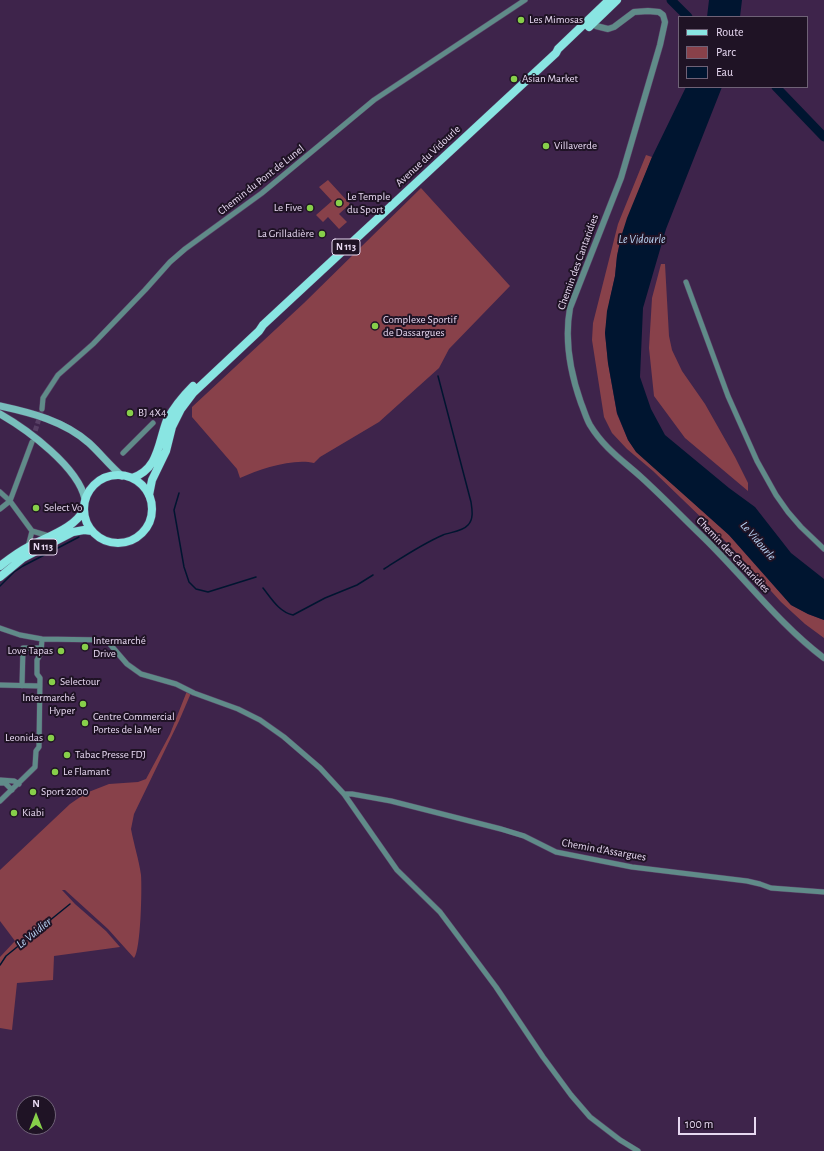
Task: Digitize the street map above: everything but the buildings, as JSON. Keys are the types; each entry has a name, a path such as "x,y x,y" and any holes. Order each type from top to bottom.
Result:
{"main road":[{"name":"Avenue du Vidourle","path":"597,22 609,0"},
{"name":"Avenue du Vidourle","path":"132,478 145,472 150,466 158,452 167,421 182,396 256,328 262,325 556,53 558,49 597,22 617,0"},
{"name":"Avenue du Vidourle","path":"149,495 152,480 166,451 172,427 181,409 193,394 259,331 262,325"},
{"path":"0,406 35,414 66,427 89,443 122,476"},
{"path":"0,414 31,435 53,453 77,481 81,487 85,499 85,519 92,531 104,540 111,542 126,542 133,540 145,530 149,524 152,509 149,495 144,487 132,478 110,476 99,481 91,489 85,499"},
{"name":"N 113","path":"0,566 28,547 76,521 82,515 84,509"},
{"name":"N 113","path":"0,577 23,558 73,532 84,530 92,531"}],"street":[{"name":"Chemin du Pont de Lunel","path":"42,409 43,398 58,374 93,344 170,262 185,249 262,193 374,100 525,0"},
{"name":"Chemin des Cantaridies","path":"597,22 608,29 614,27 630,14 639,11 660,12 665,22 660,45 623,171 570,308 567,324 570,369 583,409 590,424 602,443 646,482 728,562 788,628 824,658"},
{"path":"686,282 728,396 757,461 776,495 788,512 801,527 824,548"},
{"path":"123,453 153,423"},
{"path":"0,509 10,501 32,442"},
{"path":"0,492 10,501 32,531 49,536"},
{"path":"28,547 32,531"},
{"path":"0,628 20,635 42,639 104,640 108,642 127,664 141,674 149,678 169,681 194,693 238,708 260,720 284,737 320,768 344,794 397,870 440,912 496,987 543,1057 571,1095 590,1117 620,1140 638,1151"},
{"path":"0,801 35,767 36,751 39,747 40,678 37,673 37,660 41,653 42,639"},
{"path":"22,686 23,648 41,648"},
{"path":"0,685 40,686"},
{"path":"0,781 14,781 19,784"},
{"path":"0,781 5,783 12,790"},
{"name":"Chemin d'Assargues","path":"344,794 360,795 418,807 501,829 524,836 556,852 632,867 747,881 771,888 824,892"}],"green space":[{"path":"646,155 652,157 621,237 605,333 608,363 617,414 628,440 636,451 729,535 791,605 824,620 824,638 805,624 781,602 709,525 653,471 627,449 612,433 604,417 592,340 593,323 618,224"},
{"name":"Le Temple du Sport","path":"328,180 350,204 339,214 347,222 339,229 328,217 323,222 316,215 332,201 319,187"},
{"name":"Complexe Sportif de Dassargues","path":"421,188 510,286 449,349 439,368 379,422 320,457 314,463 296,462 277,465 240,478 237,469 192,417 192,407 304,303"},
{"path":"661,264 665,264 669,336 672,350 682,371 705,404 735,457 748,483 748,491 685,438 654,396 649,348 652,298"},
{"path":"187,691 191,693 134,814 131,829 141,875 140,932 134,958 108,929 65,890 62,890 75,904 106,931 120,947 54,956 53,980 17,983 12,1030 0,1028 0,957 15,941 0,921 0,870 70,804 86,793 109,784 138,782 146,779 170,734"}],"water":[{"path":"709,0 742,0 740,16 707,16"},
{"name":"Le Vidourle","path":"686,88 722,88 666,229 643,308 640,377 651,409 665,435 729,488 755,507 791,553 824,579 824,620 791,605 729,535 636,452 628,440 617,413 608,363 605,333 607,311 615,276 621,237 627,218 652,157"}],"waterway":[{"name":"Le Vidourle","path":"671,0 687,16"},
{"name":"Le Vidourle","path":"777,88 824,137"},
{"path":"384,569 428,542 443,535 463,529 470,523 471,520 471,502 438,376"},
{"path":"179,493 174,510 184,567 189,582 196,589 208,592 256,577"},
{"path":"0,586 14,572 23,566 79,537"},
{"path":"263,588 279,608 293,615 325,598 357,585 373,575"},
{"name":"Le Vuidier","path":"0,965 6,956 70,904"}],"tunnel":[{"path":"33,438 42,409"}],"place":[{"name":"Les Mimosas","path":"521,20"},
{"name":"Asian Market","path":"514,79"},
{"name":"Villaverde","path":"546,146"},
{"name":"Le Temple du Sport","path":"339,203"},
{"name":"Le Five","path":"310,208"},
{"name":"La Grilladière","path":"322,234"},
{"name":"Complexe Sportif de Dassargues","path":"375,326"},
{"name":"BJ 4X4","path":"130,413"},
{"name":"Select Vo","path":"36,508"},
{"name":"Intermarché Drive","path":"85,647"},
{"name":"Love Tapas","path":"61,651"},
{"name":"Selectour","path":"52,682"},
{"name":"Intermarché Hyper","path":"83,704"},
{"name":"Centre Commercial Portes de la Mer","path":"85,723"},
{"name":"Leonidas","path":"51,738"},
{"name":"Tabac Presse FDJ","path":"67,755"},
{"name":"Le Flamant","path":"55,772"},
{"name":"Sport 2000","path":"33,792"},
{"name":"Kiabi","path":"14,813"}]}
